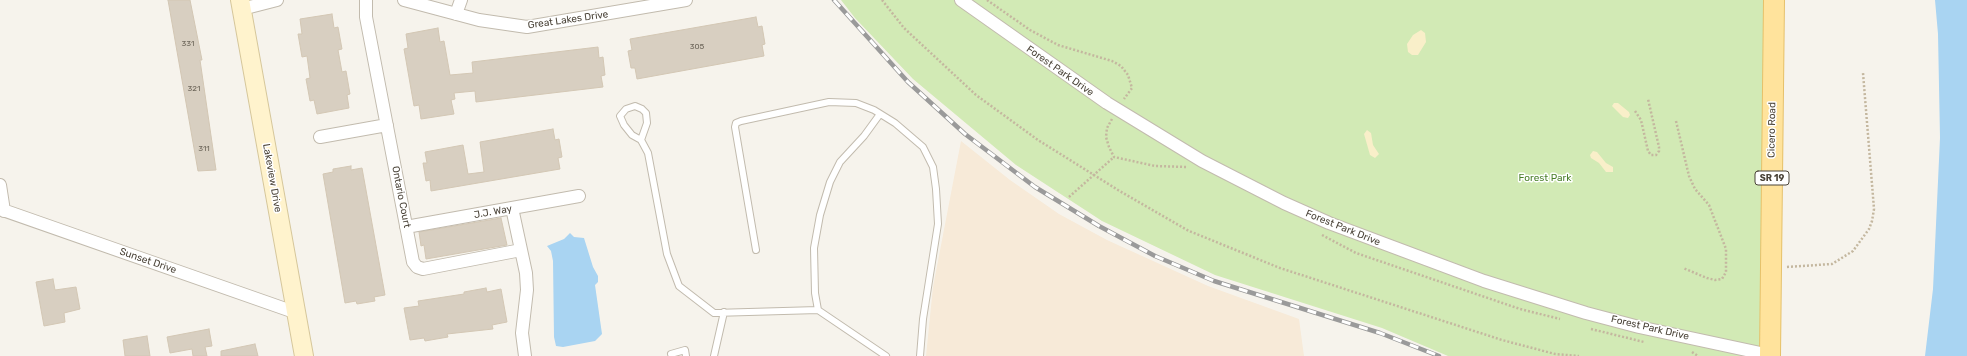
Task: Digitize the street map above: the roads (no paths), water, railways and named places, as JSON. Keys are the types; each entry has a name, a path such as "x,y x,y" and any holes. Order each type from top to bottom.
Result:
{"main road":[{"name":"Cicero Road","path":"1772,356 1771,268 1774,0"}],"street":[{"path":"241,5 277,0"},
{"name":"Ontario Court","path":"366,0 366,17 413,262 417,268 423,269 521,250"},
{"name":"Great Lakes Drive","path":"404,0 479,20 527,27 686,0"},
{"path":"456,14 461,0"},
{"name":"Forest Park Drive","path":"961,0 1107,103 1195,157 1245,183 1329,223 1484,281 1586,313 1639,327 1772,356"},
{"name":"Lakeview Drive","path":"241,5 304,356"},
{"path":"320,137 387,125"},
{"path":"0,185 2,210"},
{"name":"J.J. Way","path":"406,227 579,196"},
{"path":"512,208 526,273 527,290 522,333 525,356"},
{"name":"Sunset Drive","path":"2,210 297,313"}],"lane":[{"path":"756,250 735,127 736,123 829,102 856,103 895,123 923,147 933,167 938,224 923,319 920,356"},
{"path":"642,140 648,123 646,113 642,109 635,106 626,109 620,116 624,125 632,135 642,140 648,154 667,254 679,286 714,313 818,310 886,356"},
{"path":"818,310 815,293 814,248 820,215 830,182 840,162 864,136 880,114"},
{"path":"714,356 724,312"},
{"path":"671,354 685,350 686,356"}],"water":[{"path":"1935,0 1967,0 1967,356 1925,356 1933,289 1940,138 1938,34"},
{"path":"570,233 574,237 584,238 593,267 598,276 598,282 595,285 602,334 595,341 563,347 556,346 554,337 553,261 551,251 547,246 564,239"}],"railway":[{"path":"834,0 908,82 965,134 1035,187 1099,226 1155,256 1214,281 1380,333 1439,356"}],"park label":[{"name":"Forest Park","path":"1545,178"}]}
